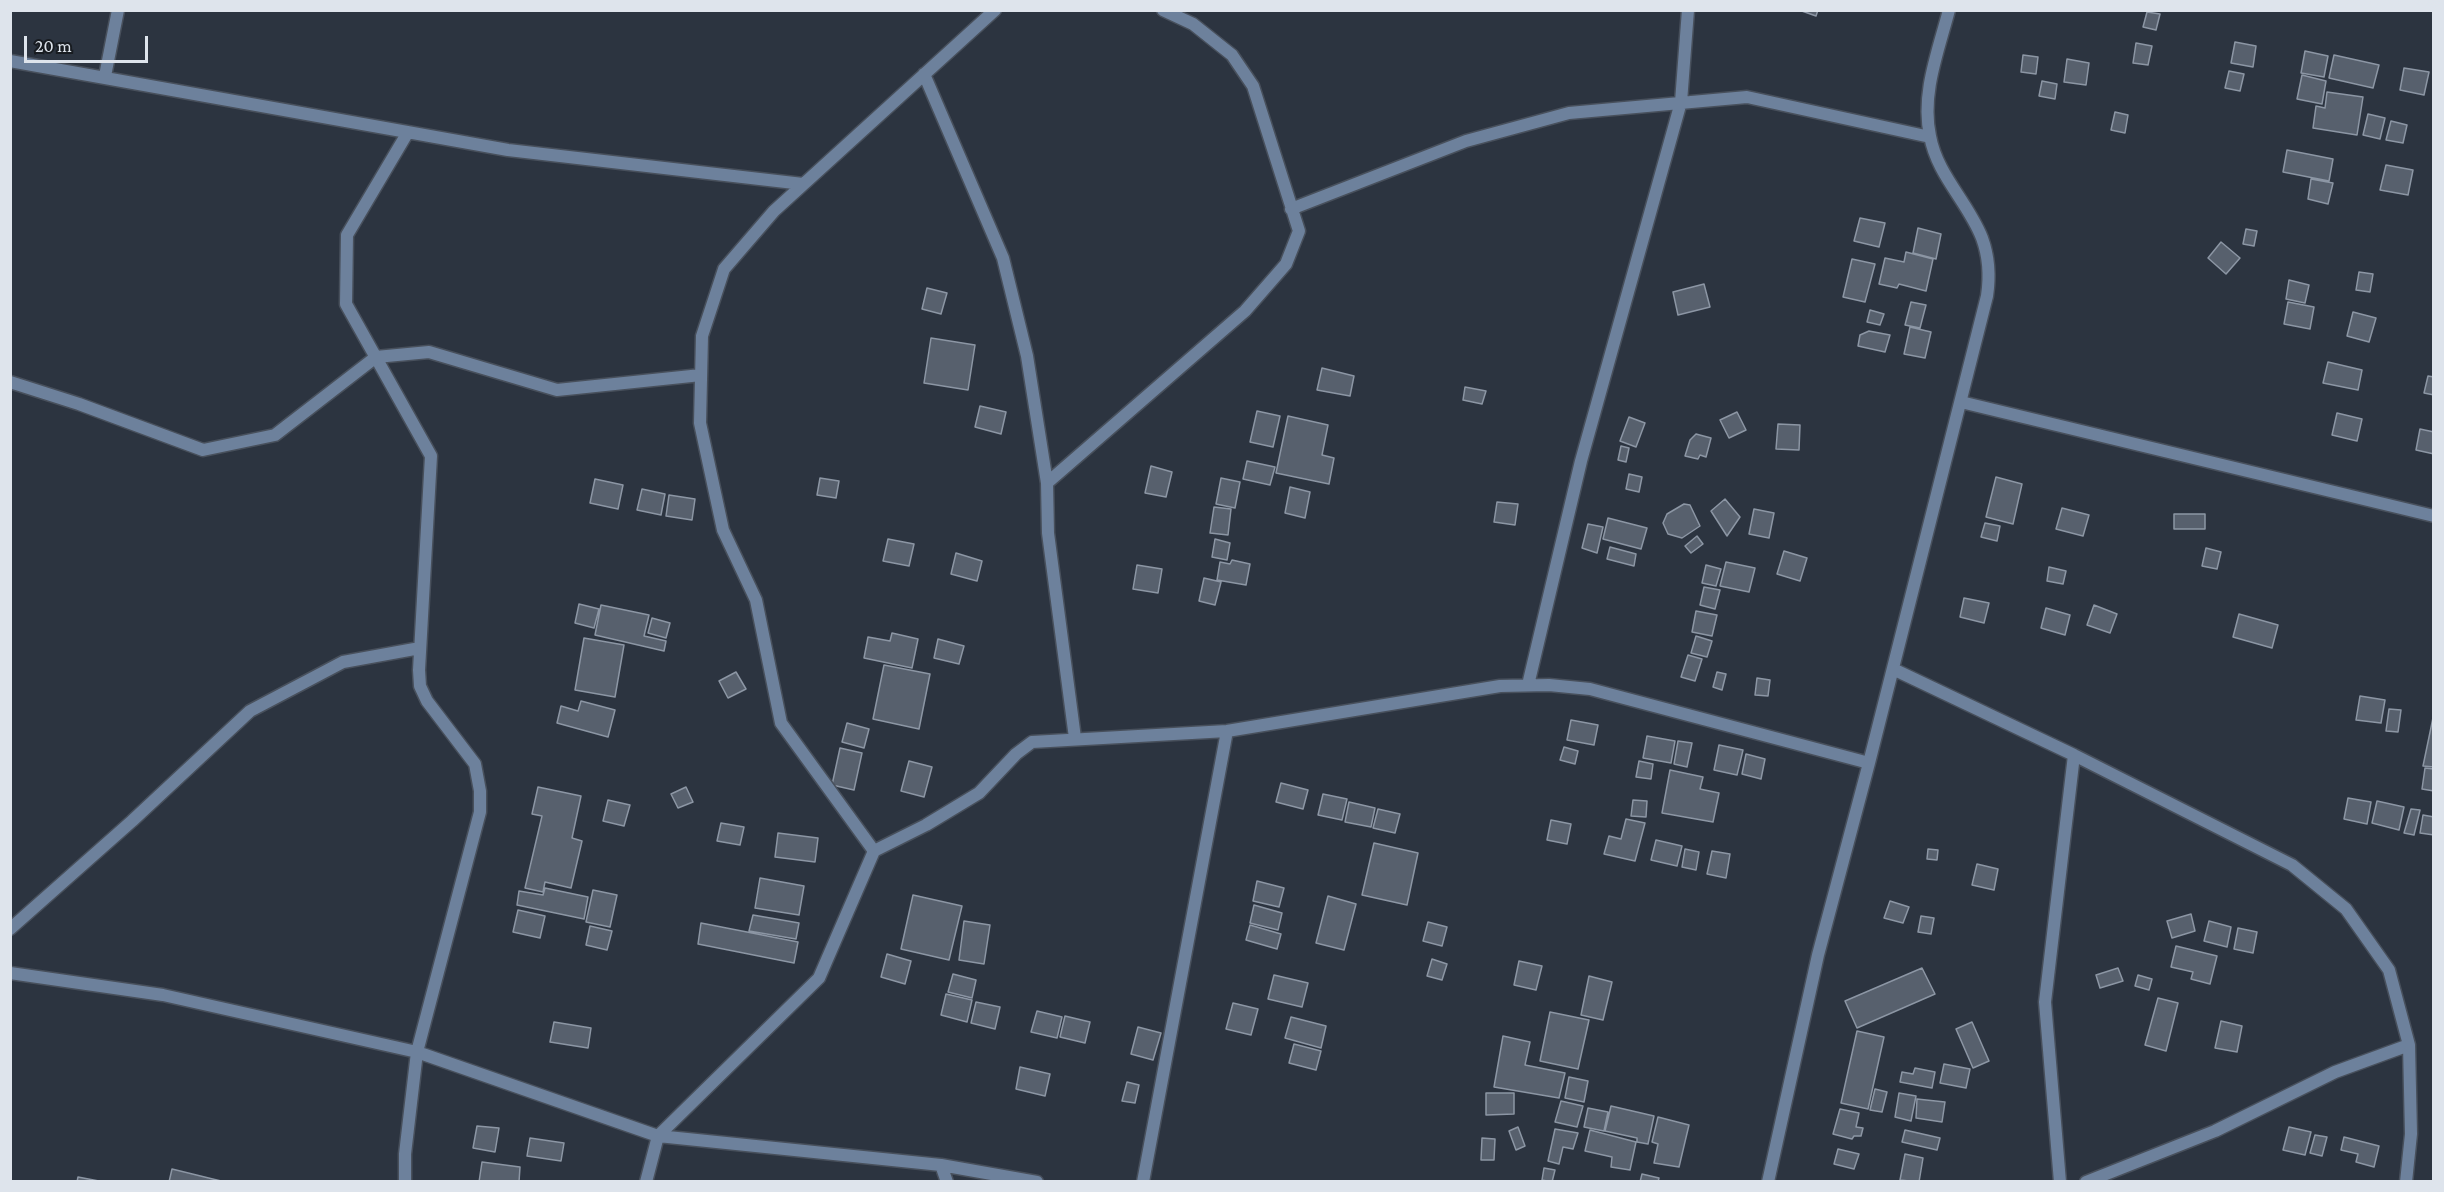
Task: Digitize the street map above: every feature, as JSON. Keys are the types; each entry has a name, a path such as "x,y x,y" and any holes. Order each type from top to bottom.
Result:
{"street":[{"path":"105,76 118,10"},
{"path":"874,851 780,723 756,600 723,530 700,423 702,336 724,269 774,211 995,10"},
{"path":"1047,483 1245,311 1286,264 1299,231 1253,86 1232,55 1193,24 1163,10"},
{"path":"1528,685 1581,461 1681,102 1688,10"},
{"path":"1768,1182 1818,955 1988,296 1987,257 1982,238 1937,160 1930,136 1927,111 1929,87 1949,10"},
{"path":"10,61 105,76 508,150 803,184"},
{"path":"924,74 1003,258 1027,356 1047,483 1048,532 1075,738"},
{"path":"1291,209 1466,141 1569,113 1747,97 1930,136"},
{"path":"405,1182 405,1154 417,1052 480,812 480,791 475,764 427,701 420,686 420,648 432,456 346,304 347,235 408,132"},
{"path":"10,382 79,404 202,450 274,435 376,357 429,352 557,390 701,375"},
{"path":"1961,402 2433,516"},
{"path":"10,929 132,821 250,711 343,662 420,648"},
{"path":"1893,669 2074,755 2292,865 2346,909 2389,970 2409,1045 2411,1134 2406,1182"},
{"path":"646,1182 658,1136 819,978 874,851 926,825 979,793 1016,754 1032,742 1227,731 1500,686 1549,685 1590,689 1869,763"},
{"path":"1143,1182 1227,731"},
{"path":"2060,1182 2045,1002 2074,755"},
{"path":"10,973 163,995 381,1042 417,1052 658,1136 941,1165 1037,1182"},
{"path":"2086,1182 2215,1131 2335,1072 2409,1045"},
{"path":"941,1165 947,1182"}],"building":[{"path":"1799,10 1818,10 1816,16"},
{"path":"2147,12 2160,14 2156,30 2143,27"},
{"path":"2235,42 2256,46 2253,67 2231,63"},
{"path":"2136,43 2152,46 2148,65 2133,63"},
{"path":"2305,51 2328,56 2324,77 2301,73"},
{"path":"2023,55 2038,57 2036,74 2021,72"},
{"path":"2334,55 2379,65 2373,88 2329,78"},
{"path":"2067,59 2089,63 2086,85 2064,82"},
{"path":"2404,68 2429,72 2424,95 2400,90"},
{"path":"2229,71 2244,74 2240,91 2225,88"},
{"path":"2302,75 2326,81 2322,104 2297,99"},
{"path":"2042,81 2057,84 2055,99 2039,96"},
{"path":"2327,92 2363,97 2357,135 2313,128 2316,106 2325,108"},
{"path":"2115,112 2128,115 2125,133 2111,130"},
{"path":"2368,114 2385,118 2380,139 2363,135"},
{"path":"2391,121 2407,125 2403,143 2386,140"},
{"path":"2287,150 2333,159 2329,181 2283,172"},
{"path":"2386,165 2413,170 2408,195 2380,190"},
{"path":"2311,179 2333,183 2328,204 2308,199"},
{"path":"1860,218 1885,223 1879,247 1854,241"},
{"path":"1918,228 1941,234 1936,259 1913,253"},
{"path":"2246,229 2257,231 2254,246 2243,244"},
{"path":"2221,242 2240,258 2226,274 2208,258"},
{"path":"1906,252 1933,259 1926,291 1899,284 1897,288 1879,284 1885,258 1904,262"},
{"path":"1852,259 1875,264 1865,302 1843,297"},
{"path":"2359,272 2373,274 2370,292 2356,290"},
{"path":"2289,280 2309,285 2305,303 2286,299"},
{"path":"1704,284 1710,307 1678,315 1673,292"},
{"path":"927,288 947,293 941,314 922,309"},
{"path":"1911,302 1926,305 1920,328 1905,325"},
{"path":"2288,302 2314,307 2310,329 2284,324"},
{"path":"1870,310 1884,314 1880,325 1867,322"},
{"path":"2353,312 2376,318 2369,342 2347,336"},
{"path":"1910,327 1931,332 1925,358 1904,354"},
{"path":"1869,331 1890,335 1885,352 1858,346 1860,335"},
{"path":"931,338 975,345 968,390 924,383"},
{"path":"2328,362 2362,370 2358,390 2323,383"},
{"path":"1322,368 1354,376 1350,396 1317,390"},
{"path":"2428,376 2434,377 2434,395 2424,393"},
{"path":"1465,387 1486,391 1482,404 1463,400"},
{"path":"980,406 1006,412 1001,434 975,427"},
{"path":"1257,411 1280,416 1273,447 1250,442"},
{"path":"1737,412 1746,430 1729,438 1720,420"},
{"path":"2337,413 2362,419 2357,441 2332,435"},
{"path":"1288,416 1328,425 1322,455 1334,458 1329,484 1276,473"},
{"path":"1629,417 1645,423 1636,447 1620,441"},
{"path":"1778,424 1800,425 1799,450 1776,449"},
{"path":"2420,429 2434,432 2434,454 2416,450"},
{"path":"1696,434 1711,438 1706,457 1700,455 1698,459 1685,456 1690,440"},
{"path":"1621,446 1629,448 1626,462 1618,460"},
{"path":"1247,461 1275,467 1270,485 1243,479"},
{"path":"1151,466 1172,472 1166,497 1145,493"},
{"path":"1629,474 1642,477 1639,492 1626,489"},
{"path":"1996,477 2022,484 2013,524 1986,517"},
{"path":"820,478 839,481 836,498 817,495"},
{"path":"1221,478 1240,482 1235,508 1216,504"},
{"path":"595,479 623,485 618,509 590,503"},
{"path":"1290,487 1310,492 1305,518 1285,513"},
{"path":"642,489 665,494 661,515 637,510"},
{"path":"669,495 695,499 692,520 666,516"},
{"path":"1725,499 1740,517 1727,536 1711,511"},
{"path":"1497,502 1518,504 1515,525 1494,522"},
{"path":"1684,504 1690,505 1700,526 1682,538 1668,534 1663,523 1667,514"},
{"path":"1214,507 1231,509 1228,535 1210,533"},
{"path":"2062,508 2089,515 2083,536 2056,529"},
{"path":"1754,509 1774,513 1769,538 1749,534"},
{"path":"2174,514 2205,514 2205,529 2174,529"},
{"path":"1608,518 1647,528 1641,549 1603,539"},
{"path":"1985,523 2000,526 1997,541 1981,537"},
{"path":"1588,524 1603,527 1597,553 1582,548"},
{"path":"1697,536 1703,544 1691,553 1685,546"},
{"path":"888,539 914,544 909,566 883,561"},
{"path":"1215,539 1230,543 1227,560 1212,557"},
{"path":"1610,547 1636,554 1634,566 1607,559"},
{"path":"2206,548 2221,552 2217,569 2202,566"},
{"path":"1784,551 1807,558 1800,581 1777,574"},
{"path":"956,553 982,561 977,581 951,574"},
{"path":"1232,560 1250,564 1246,585 1217,580 1220,562 1230,564"},
{"path":"1726,562 1755,568 1749,592 1720,586"},
{"path":"1137,565 1162,569 1158,593 1133,589"},
{"path":"1706,565 1721,569 1716,586 1702,583"},
{"path":"2049,567 2066,571 2063,584 2047,581"},
{"path":"1204,578 1221,582 1215,605 1199,601"},
{"path":"1704,587 1720,590 1715,609 1700,605"},
{"path":"1964,598 1989,603 1984,623 1960,617"},
{"path":"579,604 599,609 594,628 575,623"},
{"path":"601,605 649,615 644,636 666,641 664,651 595,635"},
{"path":"2094,605 2117,614 2110,633 2087,625"},
{"path":"2046,608 2070,615 2065,635 2041,628"},
{"path":"1696,611 1717,615 1712,636 1692,632"},
{"path":"2239,614 2278,625 2272,648 2233,637"},
{"path":"652,618 670,623 666,638 648,633"},
{"path":"892,633 918,639 912,668 864,658 868,637 890,641"},
{"path":"1696,636 1712,641 1707,657 1691,653"},
{"path":"584,638 624,645 615,697 575,690"},
{"path":"938,639 964,646 959,664 934,658"},
{"path":"1688,655 1702,659 1695,681 1681,677"},
{"path":"884,665 930,674 919,729 873,719"},
{"path":"736,672 746,689 728,698 719,681"},
{"path":"1717,672 1726,674 1722,690 1713,687"},
{"path":"1757,678 1770,680 1768,696 1755,695"},
{"path":"2360,696 2385,700 2381,723 2356,720"},
{"path":"581,701 615,710 608,737 557,723 561,706 578,711"},
{"path":"2389,709 2401,710 2398,732 2386,731"},
{"path":"2434,713 2434,767 2423,766"},
{"path":"1571,720 1598,725 1594,745 1567,740"},
{"path":"847,723 869,729 864,748 842,742"},
{"path":"1647,736 1675,741 1671,763 1643,758"},
{"path":"1678,741 1692,743 1687,767 1674,764"},
{"path":"1719,745 1743,750 1737,775 1714,770"},
{"path":"1564,747 1578,751 1575,764 1560,760"},
{"path":"840,748 862,753 854,790 832,785"},
{"path":"1746,754 1765,759 1761,779 1742,774"},
{"path":"909,761 932,767 924,797 901,791"},
{"path":"1639,761 1653,764 1651,779 1636,777"},
{"path":"2425,768 2434,769 2434,791 2422,789"},
{"path":"1670,770 1703,777 1700,789 1719,793 1713,822 1662,813"},
{"path":"1281,783 1308,790 1303,809 1276,802"},
{"path":"538,787 581,796 572,838 582,841 571,888 545,882 543,892 525,888 542,816 532,814"},
{"path":"686,787 693,802 678,808 671,794"},
{"path":"1323,794 1347,799 1342,820 1318,815"},
{"path":"2348,798 2371,802 2367,824 2344,819"},
{"path":"608,800 630,805 624,826 603,821"},
{"path":"1633,800 1647,801 1646,817 1631,816"},
{"path":"2377,801 2404,807 2399,830 2372,823"},
{"path":"1349,802 1375,808 1371,827 1345,822"},
{"path":"1378,809 1400,814 1395,833 1373,828"},
{"path":"2411,809 2420,810 2414,835 2404,833"},
{"path":"2423,815 2434,817 2434,835 2420,833"},
{"path":"1626,819 1645,823 1635,861 1604,854 1609,836 1621,839"},
{"path":"1551,820 1571,824 1567,844 1547,840"},
{"path":"721,823 744,827 740,845 717,841"},
{"path":"778,833 818,838 815,862 775,857"},
{"path":"1656,840 1682,846 1677,866 1651,860"},
{"path":"1374,843 1418,853 1407,905 1362,895"},
{"path":"1685,849 1699,852 1696,870 1682,867"},
{"path":"1928,849 1938,850 1937,860 1927,859"},
{"path":"1712,851 1730,854 1726,878 1707,874"},
{"path":"1977,864 1998,869 1994,890 1972,885"},
{"path":"760,878 804,886 799,915 755,908"},
{"path":"1257,881 1284,888 1279,907 1253,901"},
{"path":"545,888 588,897 584,919 517,905 519,891 543,895"},
{"path":"593,890 617,895 610,927 586,922"},
{"path":"913,895 962,906 949,960 901,949"},
{"path":"1328,896 1356,904 1344,950 1316,943"},
{"path":"1890,901 1909,907 1903,923 1884,918"},
{"path":"1254,905 1282,913 1278,930 1250,923"},
{"path":"518,910 545,916 540,938 513,932"},
{"path":"2191,914 2195,931 2172,938 2167,921"},
{"path":"753,915 799,923 796,939 749,931"},
{"path":"1921,916 1934,918 1931,934 1918,932"},
{"path":"964,921 990,925 984,964 959,960"},
{"path":"2209,921 2231,927 2227,947 2204,941"},
{"path":"1428,922 1447,927 1442,946 1423,941"},
{"path":"701,923 798,942 794,963 698,944"},
{"path":"1250,925 1281,934 1277,949 1246,940"},
{"path":"590,926 612,931 607,950 586,945"},
{"path":"2238,928 2257,932 2253,953 2234,949"},
{"path":"2176,946 2217,956 2210,984 2191,979 2193,972 2171,967"},
{"path":"887,954 911,961 905,984 881,977"},
{"path":"1432,959 1447,964 1442,980 1427,976"},
{"path":"1519,961 1542,966 1536,990 1514,985"},
{"path":"1922,968 1935,994 1857,1028 1845,1001"},
{"path":"2118,968 2123,981 2100,988 2096,975"},
{"path":"953,974 976,980 972,998 948,992"},
{"path":"1274,975 1308,983 1302,1007 1268,999"},
{"path":"2138,975 2152,979 2149,990 2135,986"},
{"path":"1589,976 1612,982 1603,1020 1581,1015"},
{"path":"946,994 972,1000 967,1022 941,1015"},
{"path":"2158,998 2178,1003 2166,1051 2145,1045"},
{"path":"976,1002 1000,1007 995,1029 971,1023"},
{"path":"1233,1003 1258,1009 1251,1035 1226,1029"},
{"path":"1037,1011 1062,1017 1057,1038 1031,1032"},
{"path":"1550,1012 1589,1020 1578,1069 1540,1061"},
{"path":"1065,1016 1090,1022 1085,1043 1060,1037"},
{"path":"1291,1017 1326,1026 1321,1048 1285,1038"},
{"path":"2221,1021 2242,1026 2237,1052 2215,1048"},
{"path":"554,1022 591,1028 588,1048 550,1042"},
{"path":"1972,1022 1989,1061 1973,1068 1956,1029"},
{"path":"1138,1027 1161,1033 1153,1060 1131,1054"},
{"path":"1857,1031 1884,1037 1868,1109 1841,1103"},
{"path":"1503,1036 1530,1042 1525,1065 1565,1073 1559,1098 1494,1087"},
{"path":"1294,1044 1321,1051 1316,1070 1289,1063"},
{"path":"1944,1064 1970,1069 1966,1088 1940,1083"},
{"path":"1020,1067 1050,1074 1045,1096 1016,1089"},
{"path":"1915,1068 1935,1072 1932,1088 1900,1082 1902,1072 1913,1074"},
{"path":"1569,1077 1588,1081 1584,1102 1565,1098"},
{"path":"1127,1082 1139,1085 1135,1103 1122,1101"},
{"path":"1875,1089 1887,1092 1882,1112 1870,1110"},
{"path":"1486,1093 1514,1093 1514,1114 1486,1115"},
{"path":"1899,1093 1916,1096 1911,1121 1895,1117"},
{"path":"1917,1099 1945,1102 1942,1122 1916,1118"},
{"path":"1561,1101 1583,1106 1577,1127 1555,1122"},
{"path":"1611,1106 1654,1116 1648,1144 1637,1142 1637,1138 1605,1131"},
{"path":"1588,1108 1608,1112 1604,1131 1584,1127"},
{"path":"1840,1109 1859,1113 1856,1127 1863,1128 1861,1136 1854,1136 1852,1139 1833,1134"},
{"path":"1658,1117 1689,1125 1679,1167 1654,1163 1658,1144 1652,1142"},
{"path":"477,1126 499,1128 495,1152 473,1148"},
{"path":"1518,1127 1525,1146 1516,1150 1509,1131"},
{"path":"2289,1127 2311,1132 2305,1155 2283,1150"},
{"path":"1555,1129 1578,1133 1573,1149 1563,1147 1559,1164 1548,1161"},
{"path":"1590,1130 1636,1142 1630,1170 1611,1167 1612,1157 1585,1151"},
{"path":"1905,1130 1940,1138 1937,1150 1902,1142"},
{"path":"2315,1135 2327,1137 2322,1156 2310,1153"},
{"path":"2344,1137 2379,1146 2374,1167 2356,1162 2358,1154 2341,1150"},
{"path":"530,1138 564,1143 561,1161 527,1156"},
{"path":"1482,1138 1495,1139 1494,1160 1481,1160"},
{"path":"1838,1149 1859,1154 1854,1169 1834,1164"},
{"path":"1905,1154 1923,1158 1919,1182 1900,1180"},
{"path":"482,1162 520,1167 519,1182 479,1182"},
{"path":"1544,1168 1555,1170 1552,1182 1542,1180"},
{"path":"172,1169 225,1182 169,1182"},
{"path":"1642,1174 1659,1178 1658,1182 1640,1182"},
{"path":"78,1177 104,1182 77,1182"}]}
